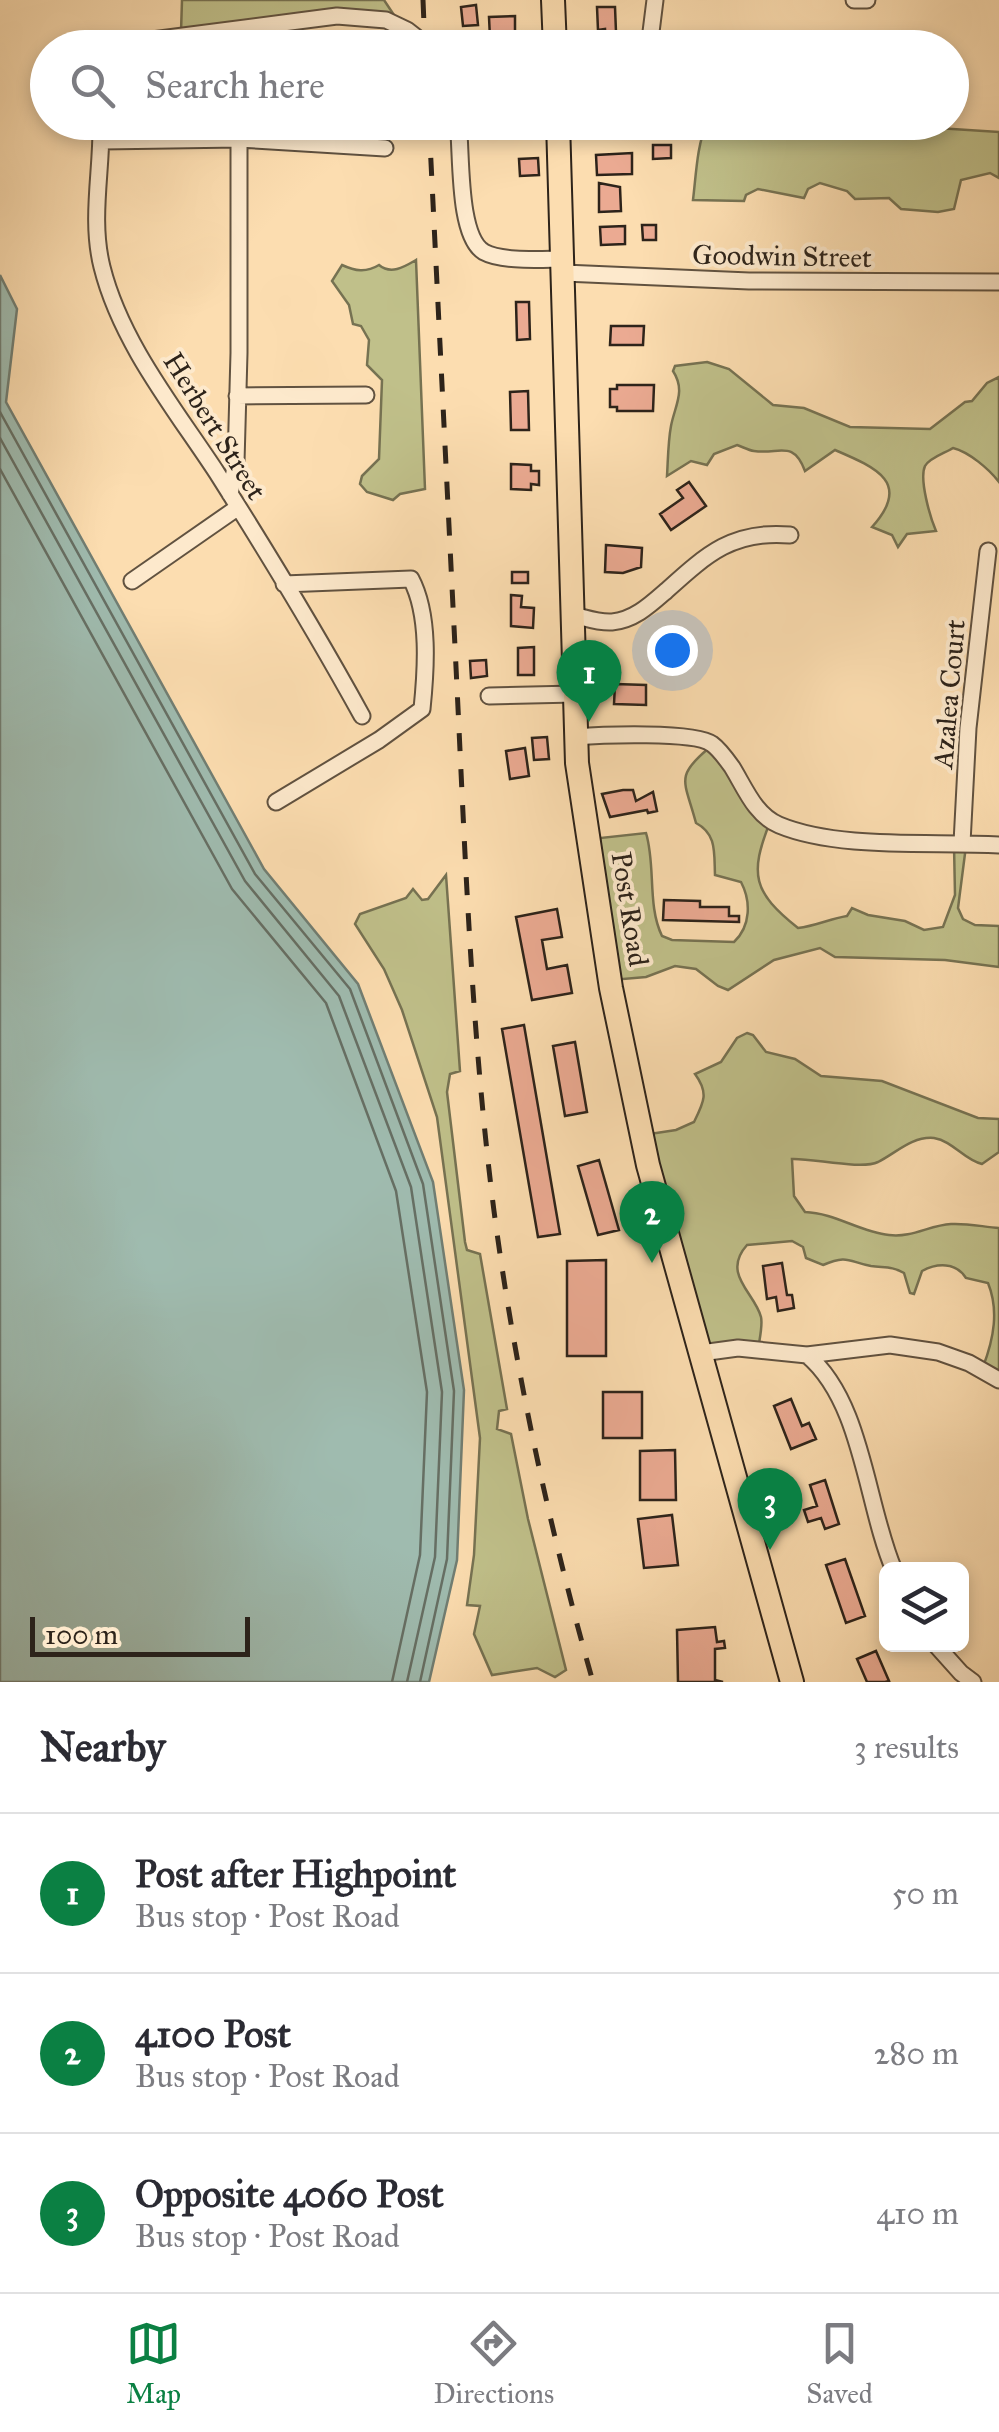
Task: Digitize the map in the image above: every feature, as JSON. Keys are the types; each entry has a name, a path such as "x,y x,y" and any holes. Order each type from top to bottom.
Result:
{"main road":[{"path":"552,0 553,30"},
{"name":"Post Road","path":"559,140 576,737 609,970 648,1166 792,1682"}],"street":[{"path":"653,30 655,0"},
{"path":"854,0 868,0"},
{"path":"226,30 338,16 363,8 407,30"},
{"path":"102,140 238,140 384,148"},
{"name":"Herbert Street","path":"102,140 97,224 102,267 135,349 234,501 362,716"},
{"path":"132,581 234,501 238,140"},
{"name":"Goodwin Street","path":"459,140 464,204 471,236 484,252 563,266 749,281 999,282"},
{"path":"237,396 366,395"},
{"path":"573,615 610,622 626,619 654,602 703,558 732,541 763,532 790,535"},
{"name":"Azalea Court","path":"962,843 968,728 988,551"},
{"path":"276,802 422,709 425,680 417,591 411,579 284,584"},
{"path":"489,696 575,694"},
{"path":"576,737 611,734 711,742 748,798 772,823 801,834 852,840 999,845"},
{"path":"701,1353 738,1348 807,1354 890,1344 938,1352 999,1380"},
{"path":"807,1354 822,1367 841,1402 891,1562"},
{"path":"942,1652 973,1682"}],"green space":[{"path":"182,0 384,0 400,24 378,15 181,30"},
{"path":"969,130 999,132 999,178 990,173 961,180 954,209 938,212 901,209 889,198 855,199 847,191 820,183 808,189 804,198 758,189 746,195 744,201 693,200 702,140 969,140"},
{"path":"416,260 425,489 400,494 393,500 367,492 360,484 362,476 379,459 382,380 367,365 369,340 361,326 353,324 349,305 332,281 342,265 360,270 379,265 393,270"},
{"path":"707,362 729,369 773,405 804,408 850,427 930,429 999,377 999,482 959,450 953,448 934,458 925,466 923,480 936,531 907,534 898,547 892,535 872,527 889,499 884,479 864,463 835,450 805,471 790,452 754,451 737,445 714,454 707,465 691,461 667,476 670,432 679,392 673,371 675,366"},
{"path":"709,748 770,822 759,856 759,881 772,904 798,928 847,916 852,908 905,921 924,930 943,927 955,895 954,845 966,846 958,908 963,919 975,925 999,926 999,967 945,960 835,957 820,948 774,960 728,990 696,969 675,966 646,977 612,980 600,838 646,833 657,924 662,936 672,940 734,942 744,929 748,905 744,889 741,882 715,875 711,838 696,823 686,788 691,766"},
{"path":"446,875 460,1071 450,1074 447,1092 465,1242 467,1250 480,1254 507,1409 499,1411 497,1429 511,1434 566,1670 555,1677 537,1668 492,1675 474,1634 480,1606 467,1605 474,1555 480,1438 437,1117 402,1010 384,969 355,924 360,914 406,898 413,889 422,900 428,899"},
{"path":"747,1033 766,1052 795,1059 821,1076 882,1081 978,1118 999,1119 999,1152 982,1164 934,1138 911,1142 870,1164 792,1159 794,1196 805,1212 889,1235 951,1224 999,1228 999,1381 983,1367 994,1324 988,1283 966,1278 952,1267 940,1265 922,1271 914,1294 900,1271 843,1259 823,1265 806,1258 803,1247 792,1241 747,1245 740,1255 738,1274 761,1317 758,1350 703,1353 643,1135 676,1130 694,1122 704,1098 695,1074 721,1062 737,1038"}],"water":[{"path":"0,275 17,309 6,402 264,869 358,984 433,1182 464,1390 457,1560 429,1682 0,1682"}],"building":[{"path":"476,5 478,25 463,26 461,7"},
{"path":"597,7 615,7 616,30 598,30"},
{"path":"515,16 515,30 490,30 489,17"},
{"path":"653,145 671,145 671,158 653,159"},
{"path":"632,153 632,174 597,175 596,155"},
{"path":"538,158 539,175 520,176 519,159"},
{"path":"599,183 620,187 621,211 599,212"},
{"path":"642,225 656,225 656,240 643,240"},
{"path":"625,226 625,244 601,245 600,227"},
{"path":"516,302 529,302 530,339 517,340"},
{"path":"611,326 644,326 643,345 610,345"},
{"path":"617,385 654,385 653,411 617,411 617,407 610,407 610,389 617,389"},
{"path":"528,391 529,430 511,430 510,392"},
{"path":"511,464 531,465 531,471 539,471 539,485 531,484 531,490 511,489"},
{"path":"689,482 706,506 671,530 660,514 683,498 677,490"},
{"path":"606,545 642,548 641,567 623,573 605,572"},
{"path":"512,572 528,572 528,583 512,583"},
{"path":"511,595 522,596 521,607 534,608 533,628 511,626"},
{"path":"534,647 534,675 518,675 518,648"},
{"path":"486,660 487,676 471,678 470,661"},
{"path":"615,684 646,685 646,705 614,704"},
{"path":"547,737 549,759 534,760 532,738"},
{"path":"525,748 529,776 510,779 506,751"},
{"path":"633,790 636,801 653,792 657,811 610,817 602,794"},
{"path":"664,900 700,901 700,907 729,907 729,916 739,916 739,922 663,920"},
{"path":"557,909 562,937 542,940 547,969 567,965 572,993 532,1000 516,917"},
{"path":"524,1025 560,1234 538,1237 502,1029"},
{"path":"575,1042 587,1112 565,1116 553,1046"},
{"path":"599,1160 619,1230 598,1235 578,1166"},
{"path":"606,1260 606,1356 567,1356 567,1261"},
{"path":"782,1263 787,1295 792,1295 794,1308 778,1311 776,1297 767,1299 763,1266"},
{"path":"603,1392 642,1392 642,1438 603,1438"},
{"path":"791,1399 802,1426 809,1423 816,1439 791,1449 774,1406"},
{"path":"675,1450 676,1500 640,1500 640,1451"},
{"path":"825,1480 839,1524 825,1529 821,1518 808,1522 804,1510 817,1506 810,1485"},
{"path":"672,1515 678,1565 644,1568 638,1519"},
{"path":"845,1559 865,1616 846,1623 826,1565"},
{"path":"715,1627 717,1642 724,1641 725,1648 715,1649 715,1680 723,1682 678,1682 677,1630"},
{"path":"876,1651 889,1681 867,1682 857,1659"}],"railway":[{"path":"423,0 424,30"},
{"path":"430,140 466,871 486,1143 502,1271 523,1389 548,1507 593,1682"}],"place":[{"name":"Post after Highpoint","path":"589,722"},
{"name":"4100 Post","path":"652,1263"},
{"name":"Opposite 4060 Post","path":"770,1550"}]}
